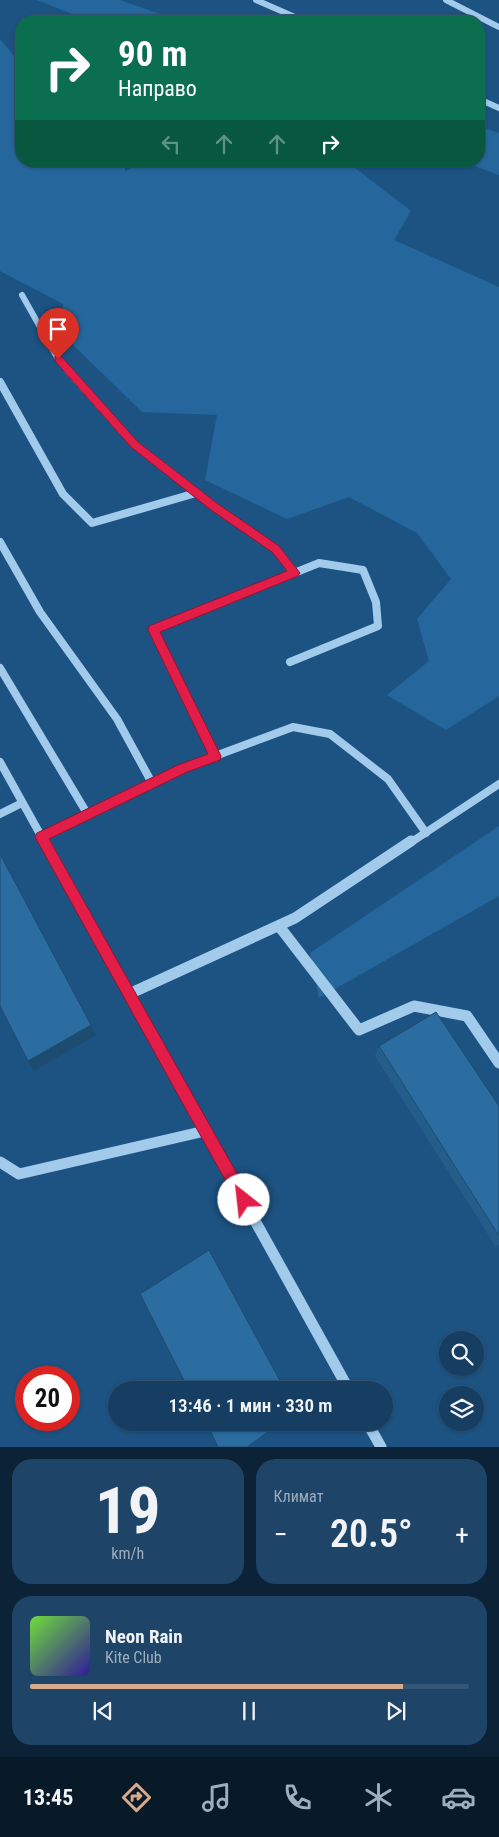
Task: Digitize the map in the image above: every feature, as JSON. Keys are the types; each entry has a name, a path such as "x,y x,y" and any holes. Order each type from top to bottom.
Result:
{"lane":[{"path":"256,0 290,15"},
{"path":"446,0 475,15"},
{"path":"485,20 499,27"},
{"path":"485,102 499,108"},
{"path":"22,295 58,359 134,444 196,492 276,549 295,573"},
{"path":"0,382 63,494 92,523 196,492"},
{"path":"0,542 40,612 116,719 152,783"},
{"path":"216,756 153,630 319,563 363,570 376,602 378,626 290,662"},
{"path":"0,668 88,815"},
{"path":"41,837 152,783 293,727 330,734 388,779 426,832"},
{"path":"0,762 344,1381"},
{"path":"129,994 295,918 499,784"},
{"path":"0,814 22,803"},
{"path":"279,926 358,1030 414,1006 467,1016 499,1062"},
{"path":"0,1162 19,1174 205,1131"},
{"path":"372,1431 381,1447"}],"shaded area":[{"path":"37,0 120,0 163,15 75,15"},
{"path":"0,39 15,57 15,167 125,167 125,171 134,167 354,167 411,211 394,240 499,287 499,696 446,730 387,695 429,661 417,619 451,579 417,533 349,497 287,519 205,480 217,415 142,412 63,335 63,304 0,271"},
{"path":"485,128 499,133 499,175 477,167 485,167"},
{"path":"499,826 499,896 319,998 310,953"}],"building":[{"path":"0,854 91,1025 28,1061 0,1006"},
{"path":"436,1012 499,1106 499,1236 379,1046"},
{"path":"209,1250 280,1381 184,1381 140,1294"},
{"path":"210,1431 269,1431 247,1447 218,1447"}],"route":[{"path":"58,359 134,444 215,507 276,549 295,573 153,630 216,756 182,768 41,837 244,1200"}]}
